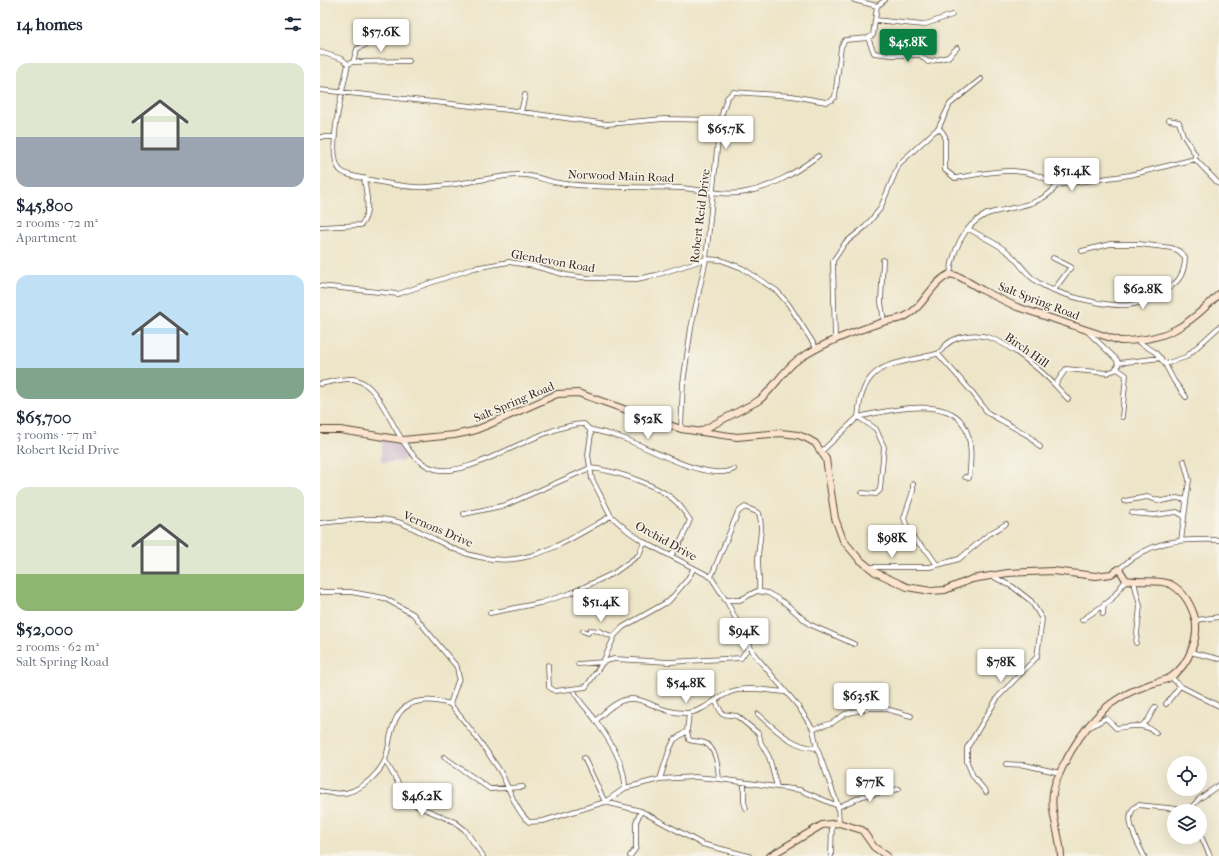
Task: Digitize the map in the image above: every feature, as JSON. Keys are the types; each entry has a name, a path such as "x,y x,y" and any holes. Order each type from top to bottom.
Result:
{"street":[{"path":"854,0 877,6"},
{"path":"885,0 877,6 873,34 868,38 874,53 890,56 920,55 928,62 948,57 956,48"},
{"path":"875,20 923,25 952,15"},
{"path":"353,62 357,49 365,45 374,36"},
{"name":"Robert Reid Drive","path":"681,429 683,383 691,328 706,259 714,192 720,120 727,98 734,92 792,96 826,102 832,100 835,96 841,47 845,40 868,38"},
{"path":"320,52 342,59 348,64 353,62 409,61"},
{"name":"Norwood Main Road","path":"348,64 341,93 335,137 335,156 339,169 344,174 364,178 425,187 517,175 558,183 591,186 673,188 723,194 746,192 769,185 795,173 818,156"},
{"path":"835,340 833,261 845,243 865,227 880,209 899,164 938,129 950,104 981,80"},
{"path":"320,90 521,112 608,124 664,119 720,120"},
{"path":"521,112 525,96"},
{"path":"1169,120 1179,122 1182,127 1183,135 1195,154 1195,159 1219,184"},
{"path":"938,129 941,130 945,136 945,170 955,178 987,172 1010,170 1048,180 1057,185 1130,175 1195,159"},
{"path":"320,137 335,137"},
{"path":"320,227 361,225 365,220 367,200 364,178"},
{"path":"700,431 758,401 765,396 795,362 817,349 835,340 884,322 903,317 913,311 941,278 950,274 952,260 957,244 969,229 985,215 1034,202 1052,194 1057,185"},
{"path":"969,229 1010,254 1026,273 1045,287 1086,301 1127,305 1150,299 1174,286 1182,276 1185,267 1185,257 1179,251 1172,248 1140,244 1110,244 1082,251"},
{"path":"1053,258 1062,264 1071,267 1054,290"},
{"name":"Glendevon Road","path":"320,286 398,294 474,268 509,262 534,266 566,275 602,279 637,279 656,275 706,259 721,260 742,268 777,291 789,304 817,349"},
{"path":"883,260 881,302 884,322"},
{"name":"Salt Spring Road","path":"950,274 960,277 982,290 1017,307 1120,341 1137,341 1158,337 1191,321 1219,294"},
{"path":"1165,364 1186,356 1219,327"},
{"path":"1087,331 1117,360 1117,366 1126,375 1122,417"},
{"name":"Birch Hill","path":"938,354 946,344 960,338 975,335 991,338 1032,364 1055,385 1066,369 1107,373 1115,370 1117,366"},
{"path":"1137,341 1155,352 1161,358 1174,381 1186,397"},
{"path":"858,417 860,397 880,369 910,359 938,354 972,392 988,413 1029,436 1040,447"},
{"path":"1117,366 1161,358"},
{"path":"320,384 345,379 362,382 375,394 411,454 426,465 434,468 455,470 559,427 584,424 590,429 622,438 700,471 728,472 734,469"},
{"path":"1055,385 1068,399"},
{"name":"Salt Spring Road","path":"320,430 340,430 403,440 434,438 473,431 548,397 567,392 587,396 681,429 738,437 781,433 798,435 815,443 822,451"},
{"path":"964,477 969,478 971,461 969,440 963,423 953,415 941,410 920,406 858,417 822,451 826,459 835,518 843,540 869,567 888,580 919,590 945,590 972,579 1008,573 1038,571 1096,576 1111,574 1134,556 1151,546 1182,542 1219,540"},
{"path":"858,417 876,429 884,447 880,490 876,494 862,493"},
{"name":"Orchid Drive","path":"590,429 591,434 588,455 592,479 611,516 628,531 644,542 711,577 726,600 754,654 798,706 812,729 817,748 838,806 839,823"},
{"path":"1182,542 1189,480 1184,461"},
{"path":"464,514 506,505 590,468 604,469 646,484 668,495 679,504 690,520 682,539 671,556"},
{"path":"913,484 913,491 904,518 908,530 916,541 928,552 936,565"},
{"path":"1124,501 1147,497 1160,501 1177,498 1186,500"},
{"path":"711,577 738,512 745,506 758,513 761,520 761,542 758,558 759,591"},
{"path":"1132,513 1154,515 1177,512 1184,516"},
{"name":"Vernons Drive","path":"320,522 382,519 415,528 444,544 467,554 504,559 534,555 569,539 611,516"},
{"path":"869,567 930,567 959,558 989,534 1006,524"},
{"path":"490,613 540,603 571,593 607,576 639,555 644,542"},
{"path":"548,664 549,687 555,691 586,687 603,662 614,637 623,627 670,601 676,591 687,580 694,568"},
{"path":"1061,856 1052,801 1060,772 1072,750 1087,728 1100,714 1123,695 1171,677 1185,662 1194,641 1196,620 1186,598 1170,584 1134,582 1126,580 1118,569"},
{"path":"986,792 973,776 967,762 967,748 998,697 1037,657 1042,619 1031,601 1013,587 991,576"},
{"path":"1082,620 1111,600 1126,580"},
{"path":"1134,582 1140,606 1136,643"},
{"path":"726,600 740,600 759,591 768,593 785,603 810,624 854,644"},
{"path":"320,592 351,592 384,598 413,614 457,667 459,678 450,704"},
{"path":"1103,614 1104,604"},
{"path":"1196,620 1219,617"},
{"path":"583,631 588,633 590,630 599,631 614,637"},
{"path":"578,664 603,662 614,658 670,662 741,658 750,645"},
{"path":"1190,652 1219,659"},
{"path":"1171,677 1180,686 1219,706"},
{"path":"1166,704 1180,686"},
{"path":"573,689 584,708 596,721 616,753 625,773 625,788"},
{"path":"596,721 609,708 632,698 649,702 666,710 689,713 737,690 786,692"},
{"path":"320,791 343,794 353,792 380,771 385,760 393,725 398,714 406,706 416,701 426,699 450,704 485,749 509,788 522,815 529,822 534,822 604,802 625,788 660,778 695,777 719,779 800,790 838,806 863,796 899,789"},
{"path":"715,700 722,714 737,716 759,734 761,743 769,757 777,787"},
{"path":"1141,726 1148,720 1155,707"},
{"path":"812,729 832,723 845,714 869,708 883,708 912,716"},
{"path":"689,713 687,731 689,740 706,744 712,750 718,766 719,779"},
{"path":"758,714 784,737 806,748 817,748"},
{"path":"1087,728 1106,718 1116,728 1141,726 1152,728 1156,734"},
{"path":"660,778 674,740 687,731"},
{"path":"444,757 490,789 523,787"},
{"path":"584,758 604,802"},
{"path":"385,760 406,797 417,806 455,822 465,830 483,856"},
{"path":"1006,764 1025,765 1060,772"},
{"path":"744,783 744,802 746,808"},
{"path":"1194,804 1219,785"},
{"path":"604,802 641,811 702,844 750,856"},
{"path":"1144,856 1131,825 1131,813 1133,808 1138,805 1167,808"},
{"path":"630,856 636,848 636,822 641,811"},
{"path":"770,856 816,828 839,823 862,830 874,848 887,856"},
{"path":"830,856 832,824"},
{"path":"1205,844 1210,856"}],"shaded area":[{"path":"382,439 401,445 408,454 402,462 381,462"}]}
